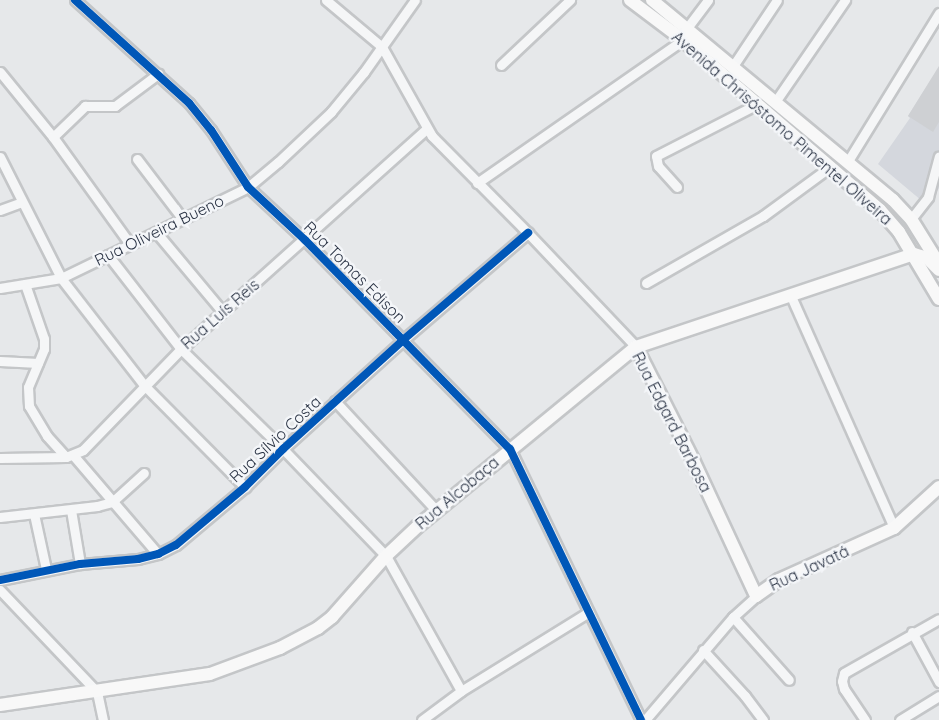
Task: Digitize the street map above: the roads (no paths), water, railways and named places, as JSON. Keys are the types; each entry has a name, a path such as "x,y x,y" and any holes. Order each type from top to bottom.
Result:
{"main road":[{"name":"Avenida Chrisóstomo Pimentel Oliveira","path":"630,0 733,66 848,161 911,219 939,264"},
{"name":"Avenida Chrisóstomo Pimentel Oliveira","path":"652,0 757,104 880,210 914,254 939,299"},
{"path":"914,254 927,258 939,270"},
{"name":"Rua Alcobaça","path":"0,705 97,693 210,674 238,666 288,645 332,617 386,556 436,510 636,348 790,294 914,254"},
{"name":"Rua Edgard Barbosa","path":"636,348 693,460 756,596"},
{"name":"Rua Javatá","path":"756,596 778,580 894,528 939,487"}],"street":[{"name":"Rua Tomas Edison","path":"75,0 201,116 248,187 304,240 510,449 643,720"},
{"name":"Rua Edgard Barbosa","path":"326,0 382,47 426,129 636,348"},
{"name":"Rua Oliveira Bueno","path":"0,288 62,278 248,187 331,112 416,0"},
{"path":"501,65 570,0"},
{"path":"477,183 685,34 708,0"},
{"path":"733,66 777,0"},
{"path":"775,102 844,0"},
{"path":"848,161 939,13"},
{"path":"0,72 53,137 130,244"},
{"path":"53,137 85,106 116,106 158,74"},
{"path":"677,187 658,166 656,156 757,104"},
{"name":"Rua Luís Reis","path":"70,456 95,439 144,385 181,349 426,129"},
{"path":"911,219 928,197 939,156"},
{"path":"0,158 62,278 144,385 245,487"},
{"path":"137,159 182,218"},
{"path":"646,283 763,216 831,166"},
{"path":"0,210 22,202"},
{"path":"156,232 223,312"},
{"name":"Rua Sílvio Costa","path":"0,580 45,569 138,559 158,554 191,535 403,340 528,233"},
{"path":"108,255 181,349 283,448 386,556 461,692"},
{"path":"26,284 44,339 38,363 28,387 29,406 46,436 70,456 158,554"},
{"path":"790,294 894,528"},
{"path":"0,361 38,363"},
{"path":"335,401 436,510"},
{"path":"0,458 70,456"},
{"path":"0,517 71,510 112,502 144,473"},
{"path":"71,510 80,564"},
{"path":"34,514 45,569"},
{"path":"0,590 97,693 103,720"},
{"name":"Rua Javatá","path":"643,720 732,617 756,596"},
{"path":"422,720 461,692 589,612"},
{"path":"732,617 789,681"},
{"path":"865,720 842,681 844,674 912,632 939,619"},
{"path":"912,632 939,682"},
{"path":"704,650 760,716 751,720"},
{"path":"900,720 939,696"}]}
